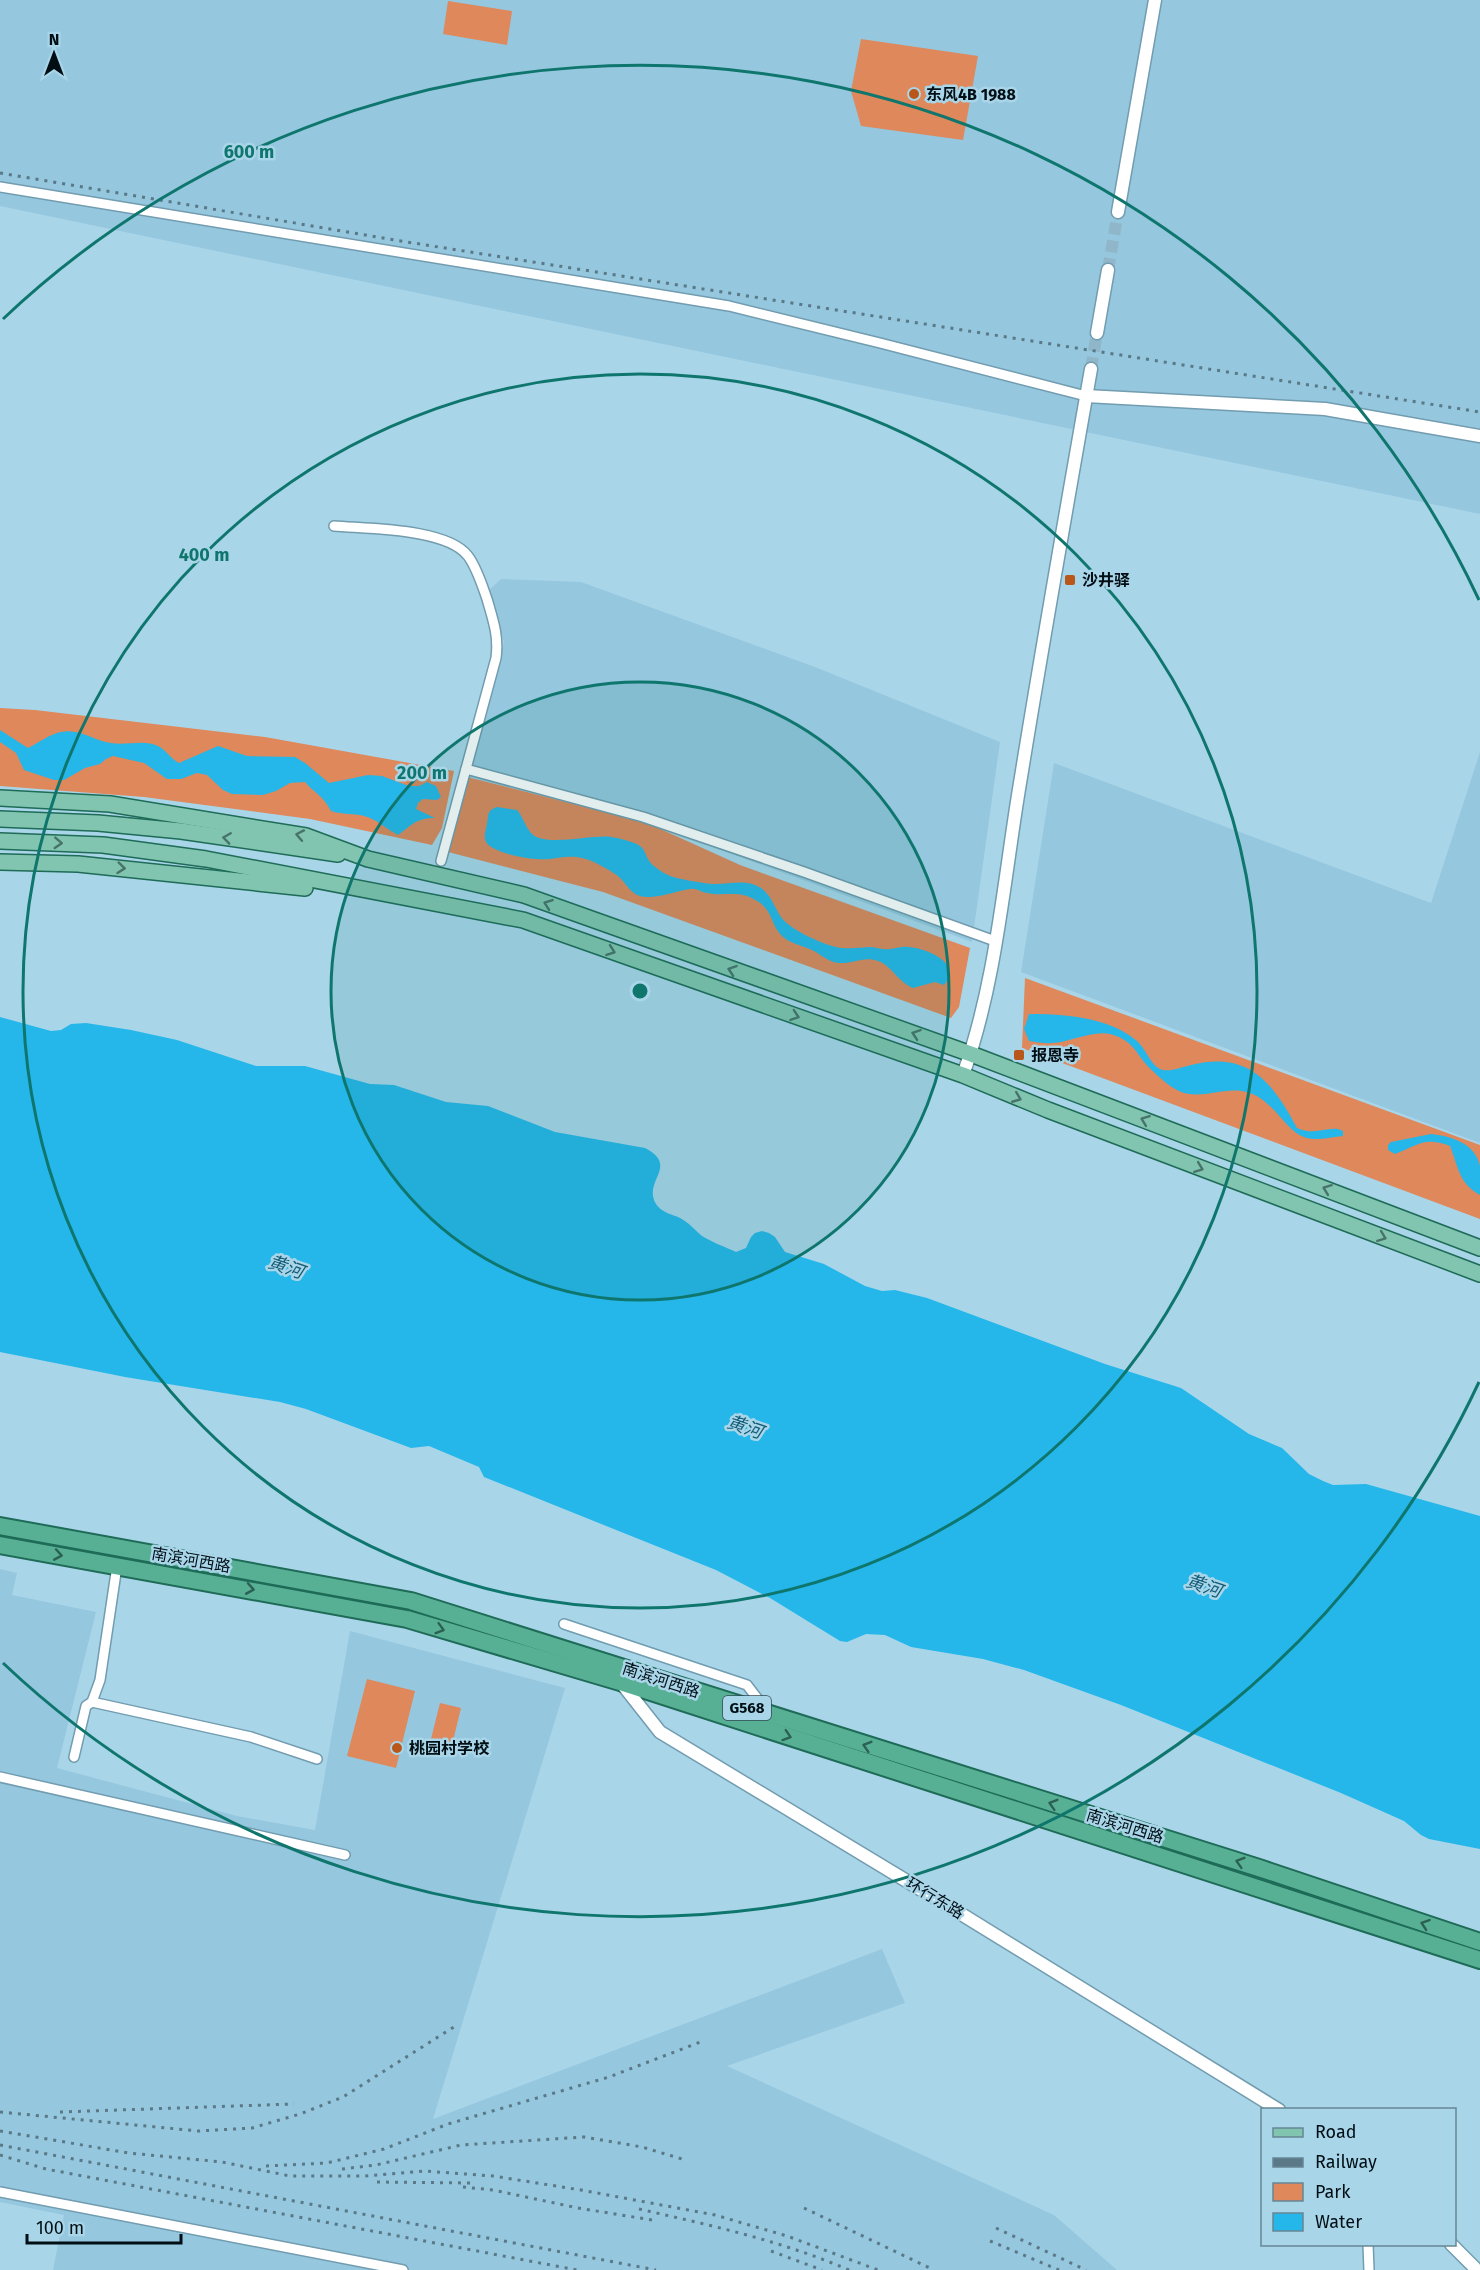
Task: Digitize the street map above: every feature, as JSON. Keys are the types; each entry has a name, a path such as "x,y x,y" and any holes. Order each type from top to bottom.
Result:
{"highway":[{"name":"南滨河西路","path":"0,1526 411,1601 614,1664 770,1716 1259,1868 1480,1942"},
{"name":"南滨河西路","path":"0,1545 407,1619 620,1682 1480,1960"}],"main road":[{"path":"0,798 110,804 306,836 368,859"},
{"path":"0,819 98,823 181,831 368,859 524,895 971,1054 1480,1248"},
{"path":"0,841 104,846 206,859 523,920 963,1076 1480,1274"},
{"path":"0,862 78,864 291,885 381,902 434,902"}],"street":[{"path":"1118,212 1155,0"},
{"path":"0,187 729,306 1086,396 1325,409 1480,436"},
{"path":"1097,333 1108,270"},
{"path":"963,1076 971,1054 988,986 1021,777 1091,369"},
{"path":"334,526 422,533 444,541 468,555 481,582 497,630 498,642 441,861"},
{"path":"466,769 643,817 995,940"},
{"path":"74,1757 86,1706 92,1702 100,1680 117,1566"},
{"path":"564,1624 747,1685 770,1716"},
{"name":"环行东路","path":"614,1664 620,1682 660,1732 1276,2108"},
{"path":"92,1702 251,1737 317,1759"},
{"path":"0,1777 345,1855"},
{"path":"0,2192 403,2270"},
{"path":"1368,2246 1369,2270"},
{"path":"1453,2246 1477,2270"}],"shaded area":[{"path":"0,0 1480,0 1480,514 0,206"},
{"path":"501,579 581,582 815,667 1000,742 972,942 645,822 467,777 504,642 487,592"},
{"path":"1480,752 1480,1143 1021,972 1054,763 1431,903"},
{"path":"0,1569 17,1573 12,1595 96,1612 57,1768 237,1816 315,1830 350,1631 565,1688 433,2119 882,1949 905,2003 727,2066 1054,2215 1117,2270 53,2270 64,2215 0,2202"}],"green space":[{"path":"448,1 512,11 507,45 443,34"},
{"path":"861,39 978,56 963,140 861,126 851,91"},
{"path":"0,708 35,710 265,737 454,771 442,828 432,845 310,819 144,797 0,786"},
{"path":"467,777 645,822 740,865 970,948 959,1007 951,1018 603,892 448,852"},
{"path":"1025,978 1480,1145 1480,1219 1022,1048"},
{"path":"367,1679 415,1691 396,1768 347,1756"},
{"path":"440,1703 461,1708 451,1749 430,1743"}],"water":[{"path":"0,730 28,748 53,735 68,731 111,743 153,744 179,763 218,746 247,756 295,757 329,783 368,775 382,776 409,786 419,786 427,782 436,786 441,797 437,800 423,799 418,803 416,809 435,818 419,821 398,835 369,817 331,811 305,782 290,783 263,795 232,794 223,790 207,775 197,773 181,779 167,779 144,763 113,756 64,780 54,780 24,770 16,753 0,742"},
{"path":"497,807 517,810 531,833 546,840 617,838 640,846 651,864 672,876 712,884 749,883 755,885 768,894 785,922 798,931 840,948 905,947 924,950 940,958 946,964 949,977 944,985 935,982 913,988 878,961 864,959 838,963 831,961 782,936 764,906 747,896 712,894 692,889 645,897 633,892 615,874 586,859 563,857 535,859 497,850 486,842 485,835 489,814"},
{"path":"1029,1014 1086,1018 1114,1027 1137,1041 1153,1064 1163,1070 1211,1062 1228,1062 1243,1066 1268,1084 1288,1111 1297,1128 1310,1131 1338,1129 1343,1131 1343,1136 1316,1139 1299,1135 1265,1101 1246,1092 1229,1091 1195,1095 1179,1091 1153,1071 1128,1043 1110,1034 1096,1034 1049,1043 1029,1041 1024,1029"},
{"name":"黄河","path":"0,1017 51,1031 61,1030 71,1024 86,1023 131,1030 177,1040 256,1066 305,1066 370,1084 394,1085 446,1102 488,1106 555,1132 645,1148 660,1161 653,1188 653,1196 658,1207 680,1218 702,1236 736,1252 746,1248 755,1233 762,1231 769,1233 775,1237 785,1252 824,1264 865,1286 927,1298 1105,1364 1181,1388 1249,1434 1282,1448 1309,1474 1333,1485 1366,1484 1480,1516 1480,1849 1429,1839 1404,1821 1341,1793 1121,1705 1024,1670 983,1659 911,1647 885,1635 866,1634 847,1642 840,1641 770,1598 716,1570 484,1477 479,1467 429,1446 411,1448 306,1409 280,1402 125,1377 0,1352"},
{"path":"1431,1134 1461,1142 1473,1152 1480,1166 1480,1195 1463,1180 1450,1146 1427,1142 1395,1154 1388,1150 1391,1142"}],"tunnel":[{"path":"1108,270 1118,212"},
{"path":"1091,369 1097,333"}],"railway":[{"path":"0,173 407,242 1480,412"},
{"path":"0,2112 198,2131 252,2128 300,2114 343,2097 457,2025"},
{"path":"266,2166 327,2163 384,2149 448,2124 609,2077 703,2041"},
{"path":"60,2112 294,2104"},
{"path":"0,2131 129,2153 222,2162 290,2176 365,2176 424,2171 493,2176 715,2215 787,2236 878,2270"},
{"path":"342,2169 376,2165 461,2145 584,2137 642,2147 682,2159"},
{"path":"0,2145 656,2270"},
{"path":"0,2155 46,2169 577,2270"},
{"path":"377,2182 473,2183"},
{"path":"463,2187 493,2190 578,2208 652,2220"},
{"path":"804,2208 934,2270"},
{"path":"639,2209 772,2242 849,2270"},
{"path":"996,2228 1086,2270"},
{"path":"990,2241 1059,2270"},
{"path":"771,2251 822,2270"}],"place":[{"name":"东风4B 1988","path":"914,94"},
{"name":"沙井驿","path":"1070,580"},
{"name":"报恩寺","path":"1019,1055"},
{"name":"桃园村学校","path":"397,1748"}]}
